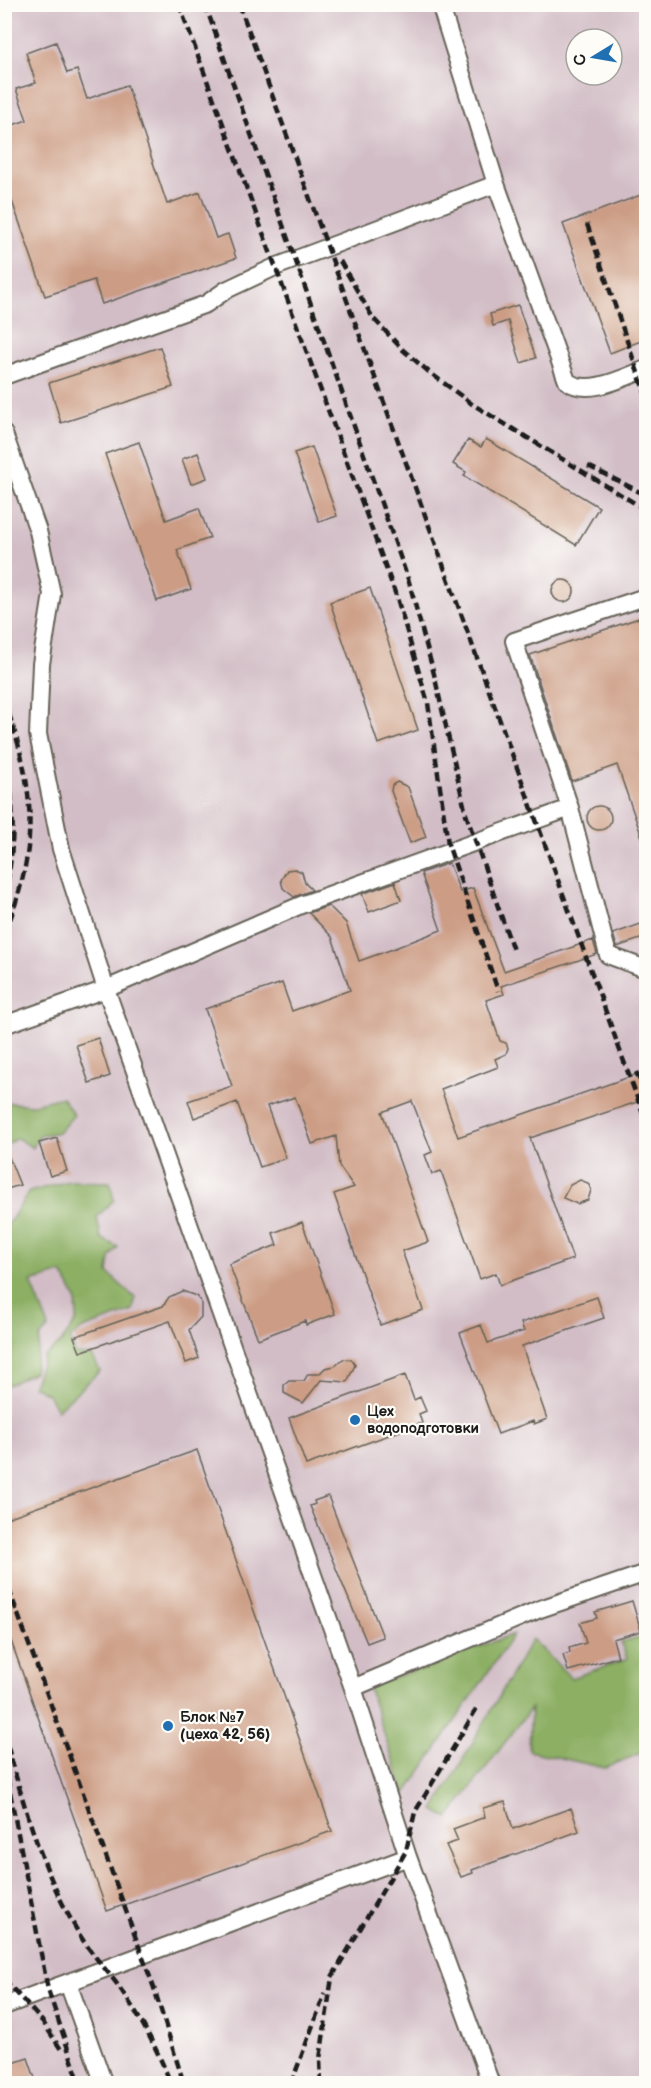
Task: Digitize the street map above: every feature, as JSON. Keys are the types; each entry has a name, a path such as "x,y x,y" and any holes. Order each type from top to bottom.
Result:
{"lane":[{"path":"440,4 496,184 567,381 580,388 591,387 646,369"},
{"path":"4,376 206,304 226,290 275,267 496,184"},
{"path":"4,434 39,531 52,594 41,664 38,734 61,849 106,989 353,1688 408,1857 491,2084"},
{"path":"646,599 642,598 514,641 570,808 608,955 646,969"},
{"path":"4,1025 106,989 301,905 570,808"},
{"path":"353,1688 540,1609 646,1573"},
{"path":"4,2006 408,1857"},
{"path":"68,1983 104,2084"}],"shaded area":[{"path":"5,5 646,5 646,2083 5,2084"}],"green space":[{"path":"62,1097 74,1115 59,1132 39,1136 33,1148 17,1138 5,1146 5,1102 30,1105"},
{"path":"69,1181 110,1182 114,1200 97,1217 101,1238 118,1247 110,1258 108,1273 135,1298 133,1311 83,1329 70,1338 76,1354 92,1355 100,1371 57,1410 48,1394 33,1386 44,1356 61,1343 77,1320 76,1299 62,1273 31,1282 49,1327 40,1337 34,1372 8,1385 4,1380 5,1229 29,1192"},
{"path":"514,1634 405,1795 368,1687"},
{"path":"646,1635 646,1751 605,1768 529,1751 531,1708 448,1818 434,1810 532,1639 571,1678 627,1659 621,1642"}],"building":[{"path":"56,42 67,73 77,70 87,99 127,85 167,204 200,192 216,238 228,234 236,258 102,304 94,280 45,296 4,178 4,128 27,120 16,89 36,83 26,53"},
{"path":"646,193 646,339 610,353 563,224"},
{"path":"518,305 536,358 521,363 508,321 493,326 490,314"},
{"path":"160,347 173,387 61,423 49,383"},
{"path":"486,439 599,507 576,545 464,476 466,472 453,464 468,440 481,447"},
{"path":"139,442 166,520 199,508 210,538 177,550 191,589 157,601 105,454"},
{"path":"312,447 337,516 319,522 294,453"},
{"path":"198,453 207,478 191,484 182,459"},
{"path":"563,580 571,583 574,591 571,599 563,602 555,599 552,591 555,583"},
{"path":"370,588 418,730 378,744 330,602"},
{"path":"639,618 646,639 645,846 617,765 572,781 530,655"},
{"path":"397,782 408,787 426,837 410,843 391,791 392,785"},
{"path":"599,806 607,810 611,818 607,826 599,830 591,826 587,818 591,810"},
{"path":"449,863 460,892 473,888 504,971 593,940 597,954 501,986 504,994 486,1000 500,1041 506,1043 508,1048 506,1054 495,1059 498,1067 441,1089 458,1137 646,1071 646,1099 530,1138 573,1259 500,1285 496,1273 480,1279 441,1171 432,1174 425,1155 432,1152 412,1101 382,1112 428,1242 402,1251 423,1310 380,1325 334,1194 354,1187 339,1166 336,1136 312,1144 295,1097 267,1106 286,1158 260,1167 237,1102 194,1118 188,1101 232,1086 205,1009 282,983 292,1011 350,990 332,937 309,913 329,906 346,923 359,961 390,950 441,930 421,873"},
{"path":"295,869 302,872 305,883 312,890 294,897 283,888 281,880 287,870"},
{"path":"395,882 401,900 369,912 362,894"},
{"path":"646,922 646,937 617,947 613,934"},
{"path":"98,1038 110,1076 89,1083 76,1045"},
{"path":"57,1138 67,1171 50,1176 39,1143"},
{"path":"4,1145 20,1185 4,1190"},
{"path":"580,1180 588,1183 591,1190 588,1200 577,1204 563,1198 570,1185"},
{"path":"302,1222 335,1314 306,1325 305,1321 258,1339 229,1264 277,1245 273,1233"},
{"path":"182,1291 196,1296 201,1302 201,1317 189,1330 199,1358 186,1363 170,1321 80,1352 74,1337 163,1306 169,1297"},
{"path":"597,1297 604,1318 522,1346 547,1419 534,1424 533,1421 498,1434 460,1333 481,1325 488,1343 524,1331 521,1323"},
{"path":"343,1359 352,1360 355,1365 347,1382 321,1380 303,1403 284,1393 284,1385 289,1381 304,1381 308,1374 319,1374 325,1368 335,1366"},
{"name":"Цех водоподготовки","path":"405,1375 414,1400 420,1397 426,1411 419,1414 422,1423 306,1465 289,1418"},
{"name":"Блок №7 (цеха 42, 56)","path":"197,1450 332,1831 107,1911 4,1621 4,1551 8,1549 4,1540 4,1519"},
{"path":"328,1496 383,1637 367,1643 310,1506 315,1504 314,1501"},
{"path":"632,1601 641,1631 613,1639 618,1657 568,1671 563,1655 570,1653 569,1648 586,1643 580,1623 597,1618 595,1612"},
{"path":"505,1802 513,1829 571,1808 579,1831 472,1870 473,1873 461,1877 446,1845 458,1841 453,1829 485,1817 483,1808"},
{"path":"28,2058 37,2084 4,2084 4,2066"}],"railway":[{"path":"179,4 397,598 428,703 448,844 498,991"},
{"path":"205,4 409,582 434,674 466,814 514,953"},
{"path":"239,4 646,1122"},
{"path":"587,224 646,396"},
{"path":"340,261 373,318 403,350 429,372 472,404 646,510"},
{"path":"588,466 646,495"},
{"path":"4,700 23,762 30,818 24,873 4,935"},
{"path":"4,753 11,789 13,826 4,899"},
{"path":"636,1072 646,1093"},
{"path":"4,1576 154,1988 184,2084"},
{"path":"321,2084 320,2059 332,1977 406,1851 415,1812 477,1708"},
{"path":"4,1733 26,1811 55,1888 81,1937 117,1984 140,2020 171,2084"},
{"path":"5,1766 48,1990 80,2084"},
{"path":"4,1979 43,2022 62,2051"},
{"path":"291,2084 325,1993"},
{"path":"4,2059 13,2084"}],"place":[{"name":"Цех водоподготовки","path":"355,1420"},
{"name":"Блок №7 (цеха 42, 56)","path":"168,1726"}]}
